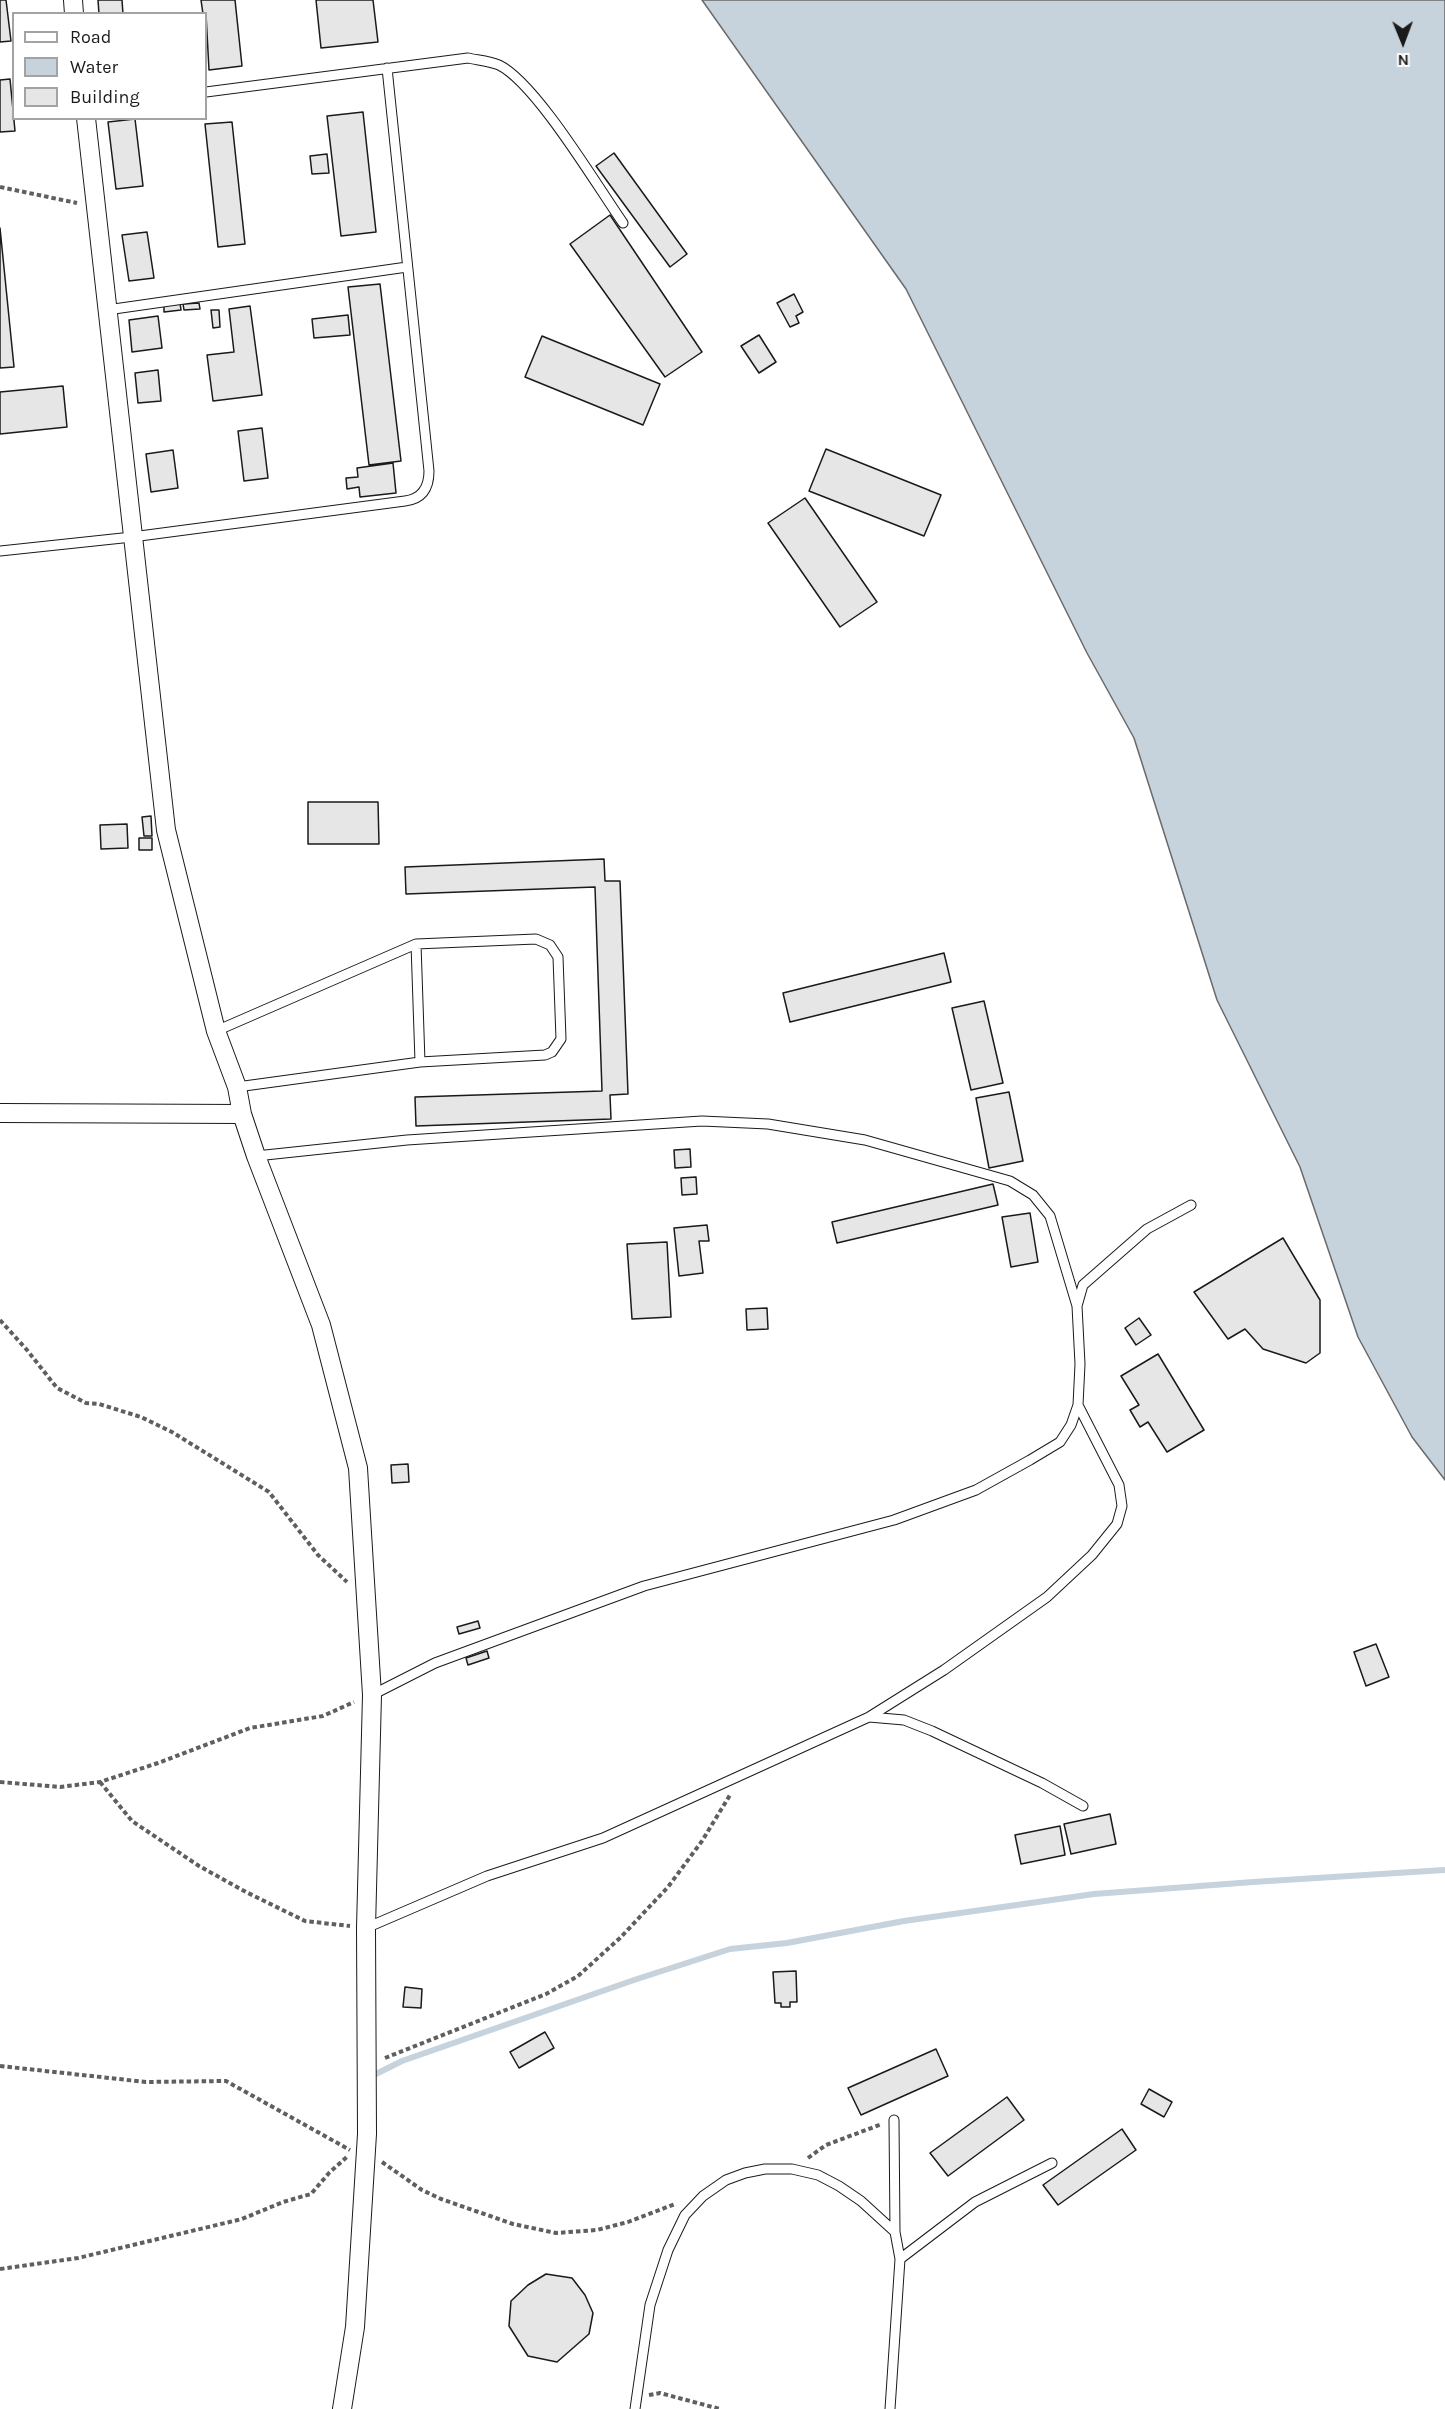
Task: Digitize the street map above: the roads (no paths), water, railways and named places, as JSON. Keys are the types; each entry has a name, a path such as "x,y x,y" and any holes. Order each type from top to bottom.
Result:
{"street":[{"path":"86,120 166,830 216,1031 237,1088 242,1114 256,1156 321,1325 358,1468 372,1695 366,1928 366,2154 356,2327 342,2409"},
{"path":"0,1113 242,1114"}],"lane":[{"path":"207,92 468,58 498,65 521,82 549,116 623,223"},
{"path":"0,552 412,500 424,492 428,486 429,471 387,68"},
{"path":"107,310 407,267"},
{"path":"216,1031 416,944 536,939 550,945 558,957 561,1039 552,1052 538,1057 420,1062 237,1088"},
{"path":"416,944 420,1062"},
{"path":"256,1156 407,1140 702,1121 768,1124 865,1140 1010,1181 1033,1195 1050,1216 1077,1306 1080,1364 1078,1405 1071,1425 1060,1442 976,1490 894,1520 644,1586 435,1663 372,1695"},
{"path":"1077,1306 1083,1285 1092,1275 1147,1229 1191,1205"},
{"path":"366,1928 487,1876 603,1838 869,1717 944,1670 1047,1597 1092,1556 1117,1524 1122,1506 1119,1485 1078,1405"},
{"path":"869,1717 904,1720 932,1731 1042,1783 1083,1806"},
{"path":"890,2409 900,2259 895,2232 894,2120"},
{"path":"900,2259 975,2202 1052,2163"},
{"path":"635,2409 650,2304 668,2250 685,2215 703,2196 726,2180 765,2169 792,2169 818,2175 840,2186 861,2201 895,2232"}],"water":[{"path":"702,0 1445,0 1445,1480 1412,1437 1358,1337 1300,1167 1217,1000 1134,738 1087,653 906,289"}],"waterway":[{"path":"372,2076 402,2061 730,1949 787,1943 904,1921 1094,1894 1445,1870"}]}
